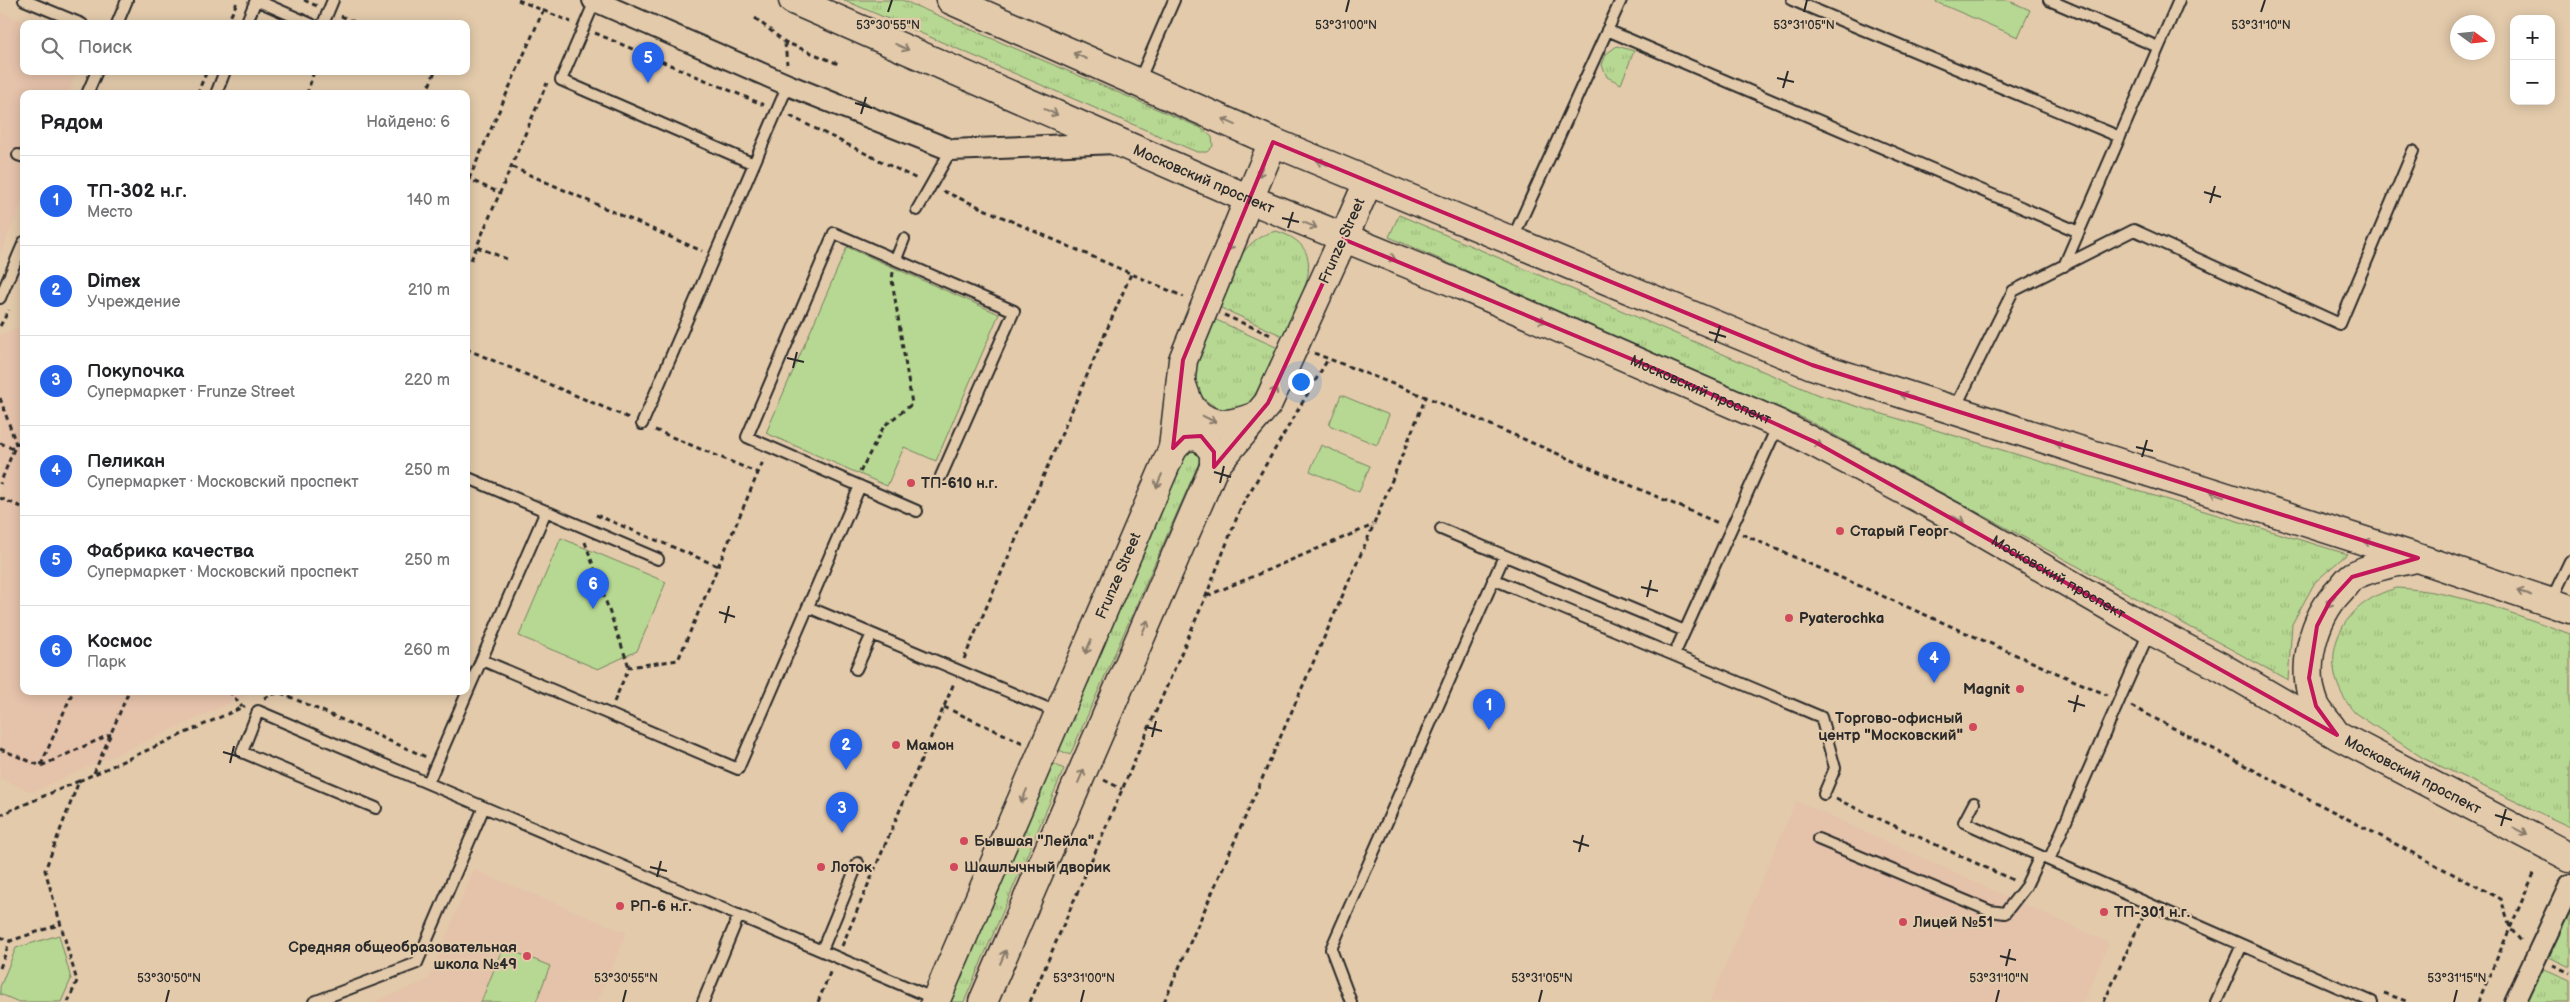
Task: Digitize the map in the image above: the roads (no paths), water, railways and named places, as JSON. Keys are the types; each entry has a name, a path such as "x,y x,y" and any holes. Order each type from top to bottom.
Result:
{"main road":[{"name":"Московский проспект","path":"794,0 1343,239 1458,284 1779,424 1956,518 2150,630 2221,667 2337,735 2570,857"},
{"path":"956,1 1273,142 1812,365 2560,605"},
{"name":"Frunze Street","path":"936,1001 1173,448 1183,360 1273,142"},
{"name":"Frunze Street","path":"984,1002 1214,466 1268,403 1368,182"},
{"path":"1181,382 1194,411 1212,423 1232,426 1257,416"},
{"path":"1173,448 1184,437 1201,436 1214,452 1214,466"},
{"path":"2337,735 2316,706 2309,678 2311,652 2317,626 2330,601 2352,577 2382,566 2418,558"}],"street":[{"path":"594,0 788,85 951,150 1121,143"},
{"path":"2515,1002 2570,884"}],"lane":[{"path":"24,0 72,20"},
{"path":"119,20 128,0"},
{"path":"248,20 256,0 302,20"},
{"path":"325,20 333,0"},
{"path":"594,0 561,80 754,164"},
{"path":"1139,82 1174,0"},
{"path":"1512,241 1621,0"},
{"path":"1792,0 2120,138"},
{"path":"2049,0 2158,47"},
{"path":"2064,266 2179,0"},
{"path":"1607,30 2079,232"},
{"path":"89,90 95,75"},
{"path":"218,90 224,75"},
{"path":"642,424 788,85"},
{"path":"917,210 951,150"},
{"path":"1953,411 2013,292 2134,230 2340,324 2413,151"},
{"path":"917,511 747,437 834,233 1014,311 941,476"},
{"path":"896,260 904,239"},
{"path":"0,298 20,253"},
{"path":"1674,655 1779,424"},
{"path":"470,479 658,559"},
{"path":"482,660 738,769 808,607 857,485"},
{"path":"470,687 546,511"},
{"path":"1441,529 1685,632"},
{"path":"1351,1002 1331,949 1504,556"},
{"path":"2560,605 2570,562"},
{"path":"1493,579 1821,717 1835,768 1824,794"},
{"path":"808,607 960,669 1060,713"},
{"path":"1818,839 1990,911 2004,913 2026,886 2044,858 2150,630"},
{"path":"856,669 872,634"},
{"path":"428,783 467,695"},
{"path":"376,808 242,752 258,711 838,956 936,1001"},
{"path":"1974,803 1964,822 2372,1002"},
{"path":"314,1002 417,963 484,807"},
{"path":"822,950 858,863"},
{"path":"702,1002 740,915"},
{"path":"2216,1002 2242,945"}],"place":[{"name":"Фабрика качества","path":"648,83"},
{"name":"ТП-610 н.г.","path":"911,483"},
{"name":"Старый Георг","path":"1840,531"},
{"name":"Космос","path":"593,609"},
{"name":"Pyaterochka","path":"1789,618"},
{"name":"Пеликан","path":"1934,683"},
{"name":"Magnit","path":"2020,689"},
{"name":"Торгово-офисный центр \"Московский\"","path":"1973,727"},
{"name":"ТП-302 н.г.","path":"1489,730"},
{"name":"Мамон","path":"896,745"},
{"name":"Dimex","path":"846,770"},
{"name":"Покупочка","path":"842,833"},
{"name":"Бывшая \"Лейла\"","path":"964,841"},
{"name":"Лоток","path":"821,867"},
{"name":"Шашлычный дворик","path":"954,867"},
{"name":"РП-6 н.г.","path":"620,906"},
{"name":"ТП-301 н.г.","path":"2104,912"},
{"name":"Лицей №51","path":"1903,922"},
{"name":"Средняя общеобразовательная школа №49","path":"527,956"}]}
